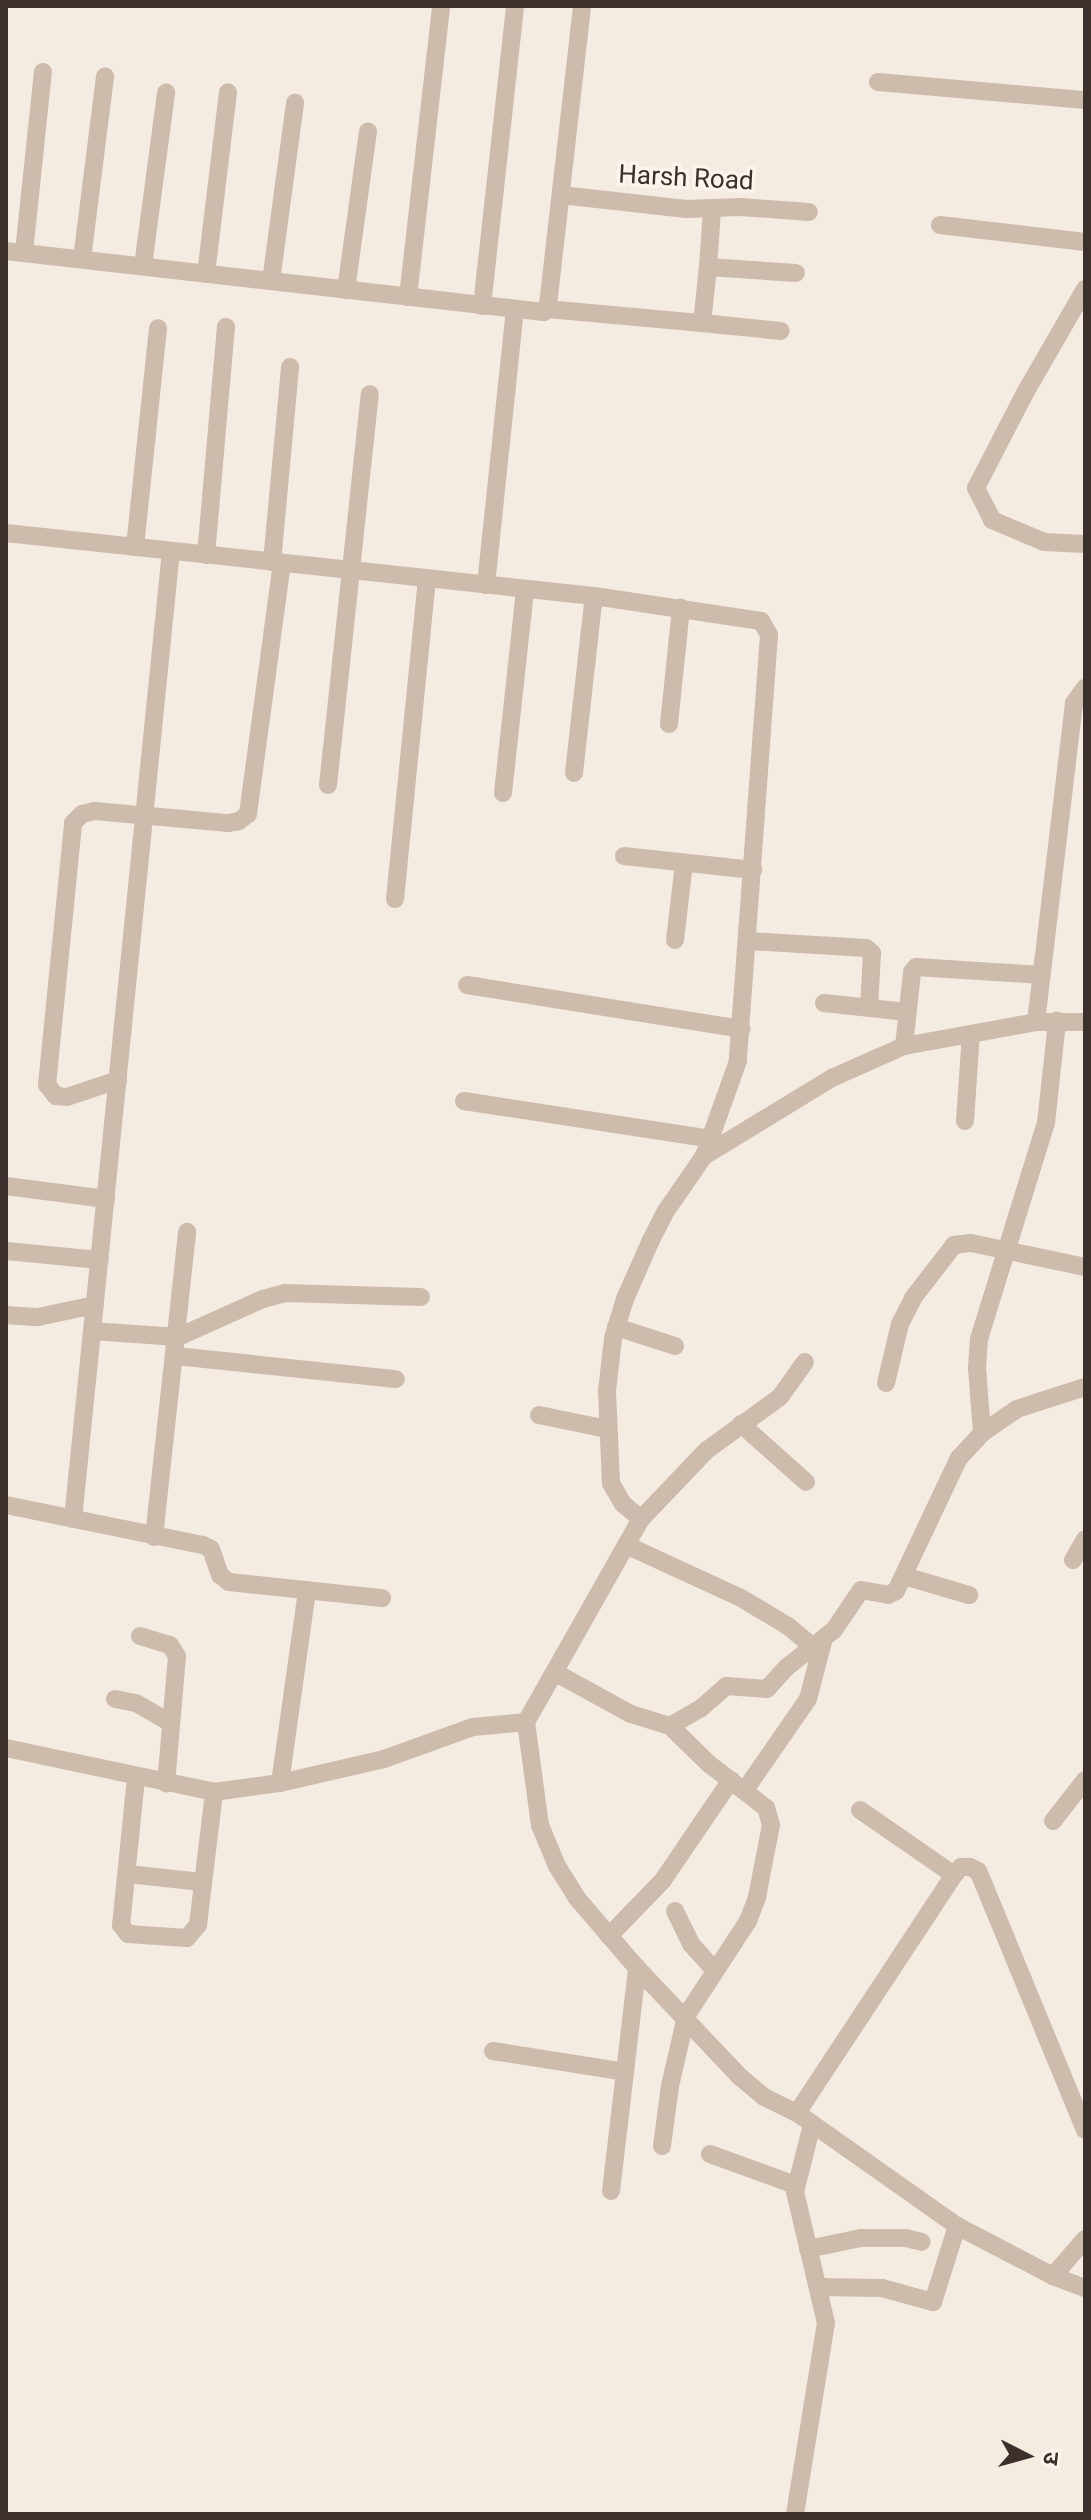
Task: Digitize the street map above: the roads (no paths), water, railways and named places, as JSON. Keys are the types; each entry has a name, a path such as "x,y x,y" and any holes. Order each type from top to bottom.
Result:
{"street":[{"path":"408,297 441,6"},
{"path":"482,306 515,6"},
{"path":"547,309 582,6"},
{"path":"43,72 15,252 515,310 539,312 547,309 781,331"},
{"path":"82,259 105,76"},
{"path":"878,82 1085,100"},
{"path":"206,274 228,92"},
{"path":"143,266 166,93"},
{"path":"271,281 295,103"},
{"path":"346,290 368,132"},
{"name":"Harsh Road","path":"561,195 712,210 740,207 809,212"},
{"path":"702,323 712,210"},
{"path":"940,225 1085,242"},
{"path":"708,267 796,273"},
{"path":"1085,289 1026,391 976,488 992,520 1044,542 1085,544"},
{"path":"486,585 515,310"},
{"path":"206,555 226,327"},
{"path":"135,547 158,328"},
{"path":"118,1080 67,1097 56,1096 47,1085 73,823 82,814 95,811 228,823 239,821 248,814 277,563 290,367"},
{"path":"328,785 370,394"},
{"path":"6,533 594,596 753,617 767,627 748,941 741,1029 732,1083 707,1148 651,1240 616,1327 607,1391 611,1483 623,1504 641,1519"},
{"path":"73,1519 171,551"},
{"path":"395,899 427,579"},
{"path":"503,793 525,589"},
{"path":"574,773 594,596"},
{"path":"669,724 681,608"},
{"path":"1036,1022 1074,703 1085,688"},
{"path":"624,856 753,870"},
{"path":"675,940 684,863"},
{"path":"748,941 866,948 872,953 869,1008"},
{"path":"904,1046 912,972 916,967 1042,975"},
{"path":"467,985 741,1029"},
{"path":"824,1003 907,1012"},
{"path":"982,1433 977,1352 1046,1123 1057,1021"},
{"path":"464,1101 707,1148 832,1078 904,1046 1036,1022 1085,1022"},
{"path":"965,1121 971,1034"},
{"path":"6,1186 106,1199"},
{"path":"154,1537 177,1347 187,1232"},
{"path":"886,1383 900,1324 913,1298 954,1245 971,1243 1085,1267"},
{"path":"6,1251 100,1260"},
{"path":"177,1347 263,1299 285,1293 421,1297"},
{"path":"6,1315 38,1317 95,1305"},
{"path":"616,1327 675,1346"},
{"path":"92,1331 177,1347 396,1379"},
{"path":"805,1362 780,1397 707,1450 641,1519 626,1545 526,1722 540,1825 576,1897 637,1968 686,2016 739,2076 764,2097 797,2113 957,2226 1053,2276 1085,2288"},
{"path":"670,1726 700,1709 726,1686 767,1689 834,1630 851,1600 861,1590 888,1595 896,1591 959,1458 982,1433 1017,1409 1085,1387"},
{"path":"539,1415 607,1429"},
{"path":"741,1424 806,1482"},
{"path":"6,1505 211,1549 223,1580 382,1598"},
{"path":"1073,1560 1085,1539"},
{"path":"626,1545 741,1598 818,1642"},
{"path":"904,1576 969,1595"},
{"path":"280,1783 307,1590"},
{"path":"140,1636 170,1645 177,1656 166,1784"},
{"path":"609,1936 663,1880 808,1699 818,1642"},
{"path":"556,1673 631,1714 670,1726 766,1808 771,1825 753,1908 686,2016 670,2086 662,2146"},
{"path":"115,1699 136,1703 170,1723"},
{"path":"6,1748 136,1778 214,1792 280,1783 384,1759 473,1727 526,1722"},
{"path":"136,1778 121,1925 128,1934 190,1936 198,1925 214,1792"},
{"path":"1053,1821 1085,1780"},
{"path":"860,1810 954,1875"},
{"path":"797,2113 961,1867 978,1871 1085,2130"},
{"path":"128,1874 202,1882"},
{"path":"675,1911 691,1944 715,1971"},
{"path":"611,2191 637,1968"},
{"path":"493,2051 625,2072"},
{"path":"795,2514 826,2332 819,2287 795,2185 812,2125"},
{"path":"710,2154 795,2185"},
{"path":"819,2287 882,2288 933,2302 957,2226"},
{"path":"808,2249 861,2238 906,2238 922,2242"},
{"path":"1053,2276 1085,2239"}]}
